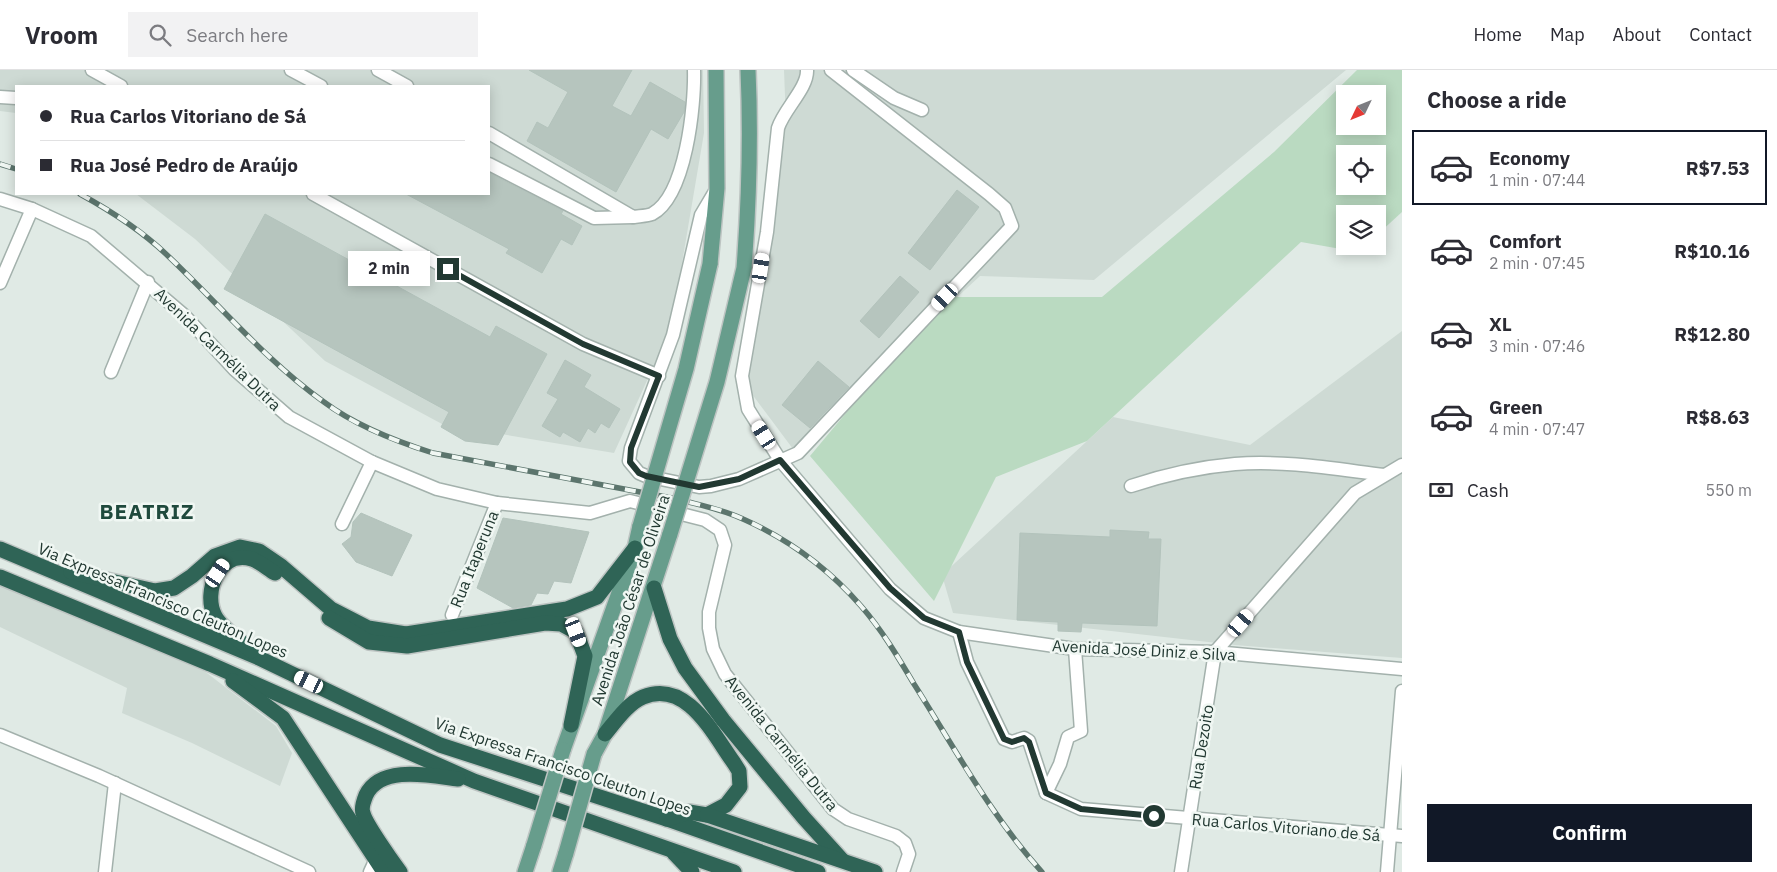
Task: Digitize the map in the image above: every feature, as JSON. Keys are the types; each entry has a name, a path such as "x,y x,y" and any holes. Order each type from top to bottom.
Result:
{"highway":[{"path":"37,566 155,591 174,588 192,576 215,556 240,547 259,551 281,566 330,609 368,628 406,634 567,609 584,604 597,597 635,548"},
{"name":"Via Expressa Francisco Cleuton Lopes","path":"0,549 259,658 440,745 667,819 818,872"},
{"path":"259,658 216,617 210,601 212,583 225,564 236,560 251,559 275,573 325,616 369,642 407,646 545,622 561,624 576,632 585,656 571,725"},
{"path":"0,577 210,664 474,781 734,872"},
{"path":"654,588 670,639 685,668 729,728 804,818 842,860"},
{"path":"210,664 284,718 373,865 384,872"},
{"path":"605,734 642,697 658,693 669,694 680,697 693,707 739,771 740,787 734,797 726,805 707,815"},
{"path":"400,872 363,814 364,800 369,790 387,777 417,775 474,781"},
{"path":"667,819 689,812 707,815 875,872"},
{"path":"671,850 692,872"}],"main road":[{"name":"Avenida João César de Oliveira","path":"525,872 571,725 635,548 686,369 710,264 717,188 716,70"},
{"name":"Avenida João César de Oliveira","path":"560,872 594,754 605,734 654,588 717,382 744,268 750,196 751,127 748,70"}],"street":[{"path":"92,70 119,85"},
{"path":"292,70 319,85"},
{"path":"378,70 405,85"},
{"name":"Avenida José Diniz e Silva","path":"808,70 800,90 781,117 778,128 767,232 742,376 748,409 780,460 890,588 924,618 959,632 1075,649 1215,652 1402,669"},
{"path":"717,188 701,215 673,335 631,448 630,462 639,473 689,485 711,486 739,479 798,453 1012,226 1005,208 989,194 831,70"},
{"path":"853,70 894,98 922,110"},
{"path":"490,165 594,218 633,217 652,214 665,203 682,169 691,121 692,71"},
{"path":"0,97 15,98"},
{"path":"490,134 633,217"},
{"path":"315,195 583,344 659,376"},
{"name":"Avenida Carmélia Dutra","path":"0,198 32,209 91,236 148,282 185,316 234,368 288,417 372,462 437,489 497,503 590,513 622,501 630,501 705,520 720,530 725,545 709,612 709,628 713,649 725,674 833,809 848,819 896,836 905,844 909,854 903,872"},
{"path":"0,283 32,209"},
{"path":"111,372 148,282"},
{"path":"342,524 372,462"},
{"path":"1131,486 1159,477 1236,464 1304,466 1384,475"},
{"path":"1215,652 1355,493 1402,465"},
{"name":"Rua Itaperuna","path":"452,616 497,503"},
{"path":"959,632 967,662 1004,739 1012,742 1024,738 1029,742 1046,793"},
{"path":"1046,793 1060,764 1068,737 1081,731 1075,649"},
{"name":"Rua Dezoito","path":"1181,872 1215,652"},
{"path":"1387,872 1396,836 1402,691"},
{"path":"0,735 115,783 309,872"},
{"path":"104,872 115,783"},
{"name":"Rua Carlos Vitoriano de Sá","path":"1046,793 1081,809 1396,836"}],"shaded area":[{"path":"0,70 703,70 704,133 671,328 614,453 442,424 325,361 195,239 137,195 490,195 490,85 15,85 15,113 0,111"},
{"path":"784,70 1346,70 1094,280 980,276 793,449 746,386 786,122"},
{"path":"1402,331 1402,658 1235,645 953,613 942,575 1113,417 1250,445"},
{"path":"0,583 203,670 276,726 292,753 280,786 192,743 122,713 127,688 0,627"}],"green space":[{"path":"1357,70 1402,70 1402,212 1386,227 1386,205 1336,205 1336,248 1301,242 1087,441 996,477 934,601 810,456 943,297 1102,297 1274,152 1336,91 1336,135 1386,135 1386,85 1342,85"}],"building":[{"path":"529,70 632,70 612,106 631,116 650,82 685,102 684,112 668,139 651,129 616,192 527,141 537,122 548,128 568,92"},
{"path":"490,174 563,211 561,214 582,226 572,245 561,239 542,273 506,253 509,249 408,195 490,195"},
{"path":"957,190 979,207 930,270 908,253"},
{"path":"265,214 490,337 496,326 547,354 498,445 465,441 441,427 449,412 224,289"},
{"path":"900,276 919,292 879,338 860,321"},
{"path":"565,360 591,375 584,387 620,409 609,428 601,423 595,433 588,428 580,442 563,432 560,437 542,426 558,399 547,393"},
{"path":"818,361 849,387 810,428 782,405"},
{"path":"361,513 412,535 392,576 356,562 342,544 351,537 353,522"},
{"path":"503,518 589,532 571,583 554,581 548,594 537,593 531,605 513,608 477,588"},
{"path":"1110,530 1149,532 1148,539 1161,539 1157,626 1082,623 1081,632 1058,631 1058,622 1017,620 1020,533 1110,537"}],"railway":[{"path":"0,164 15,169"},
{"path":"82,195 147,237 262,350 302,386 336,411 363,426 433,453 677,499 719,510 760,527 791,545 835,579 876,625 990,805 1023,850 1042,872"}],"district":[{"name":"BEATRIZ","path":"147,511"}],"route":[{"path":"448,269 583,344 659,376 631,448 630,462 639,473 699,487 711,486 739,479 780,460 890,588 924,618 959,632 967,662 1004,739 1012,742 1024,738 1029,742 1046,793 1081,809 1154,816"}]}
